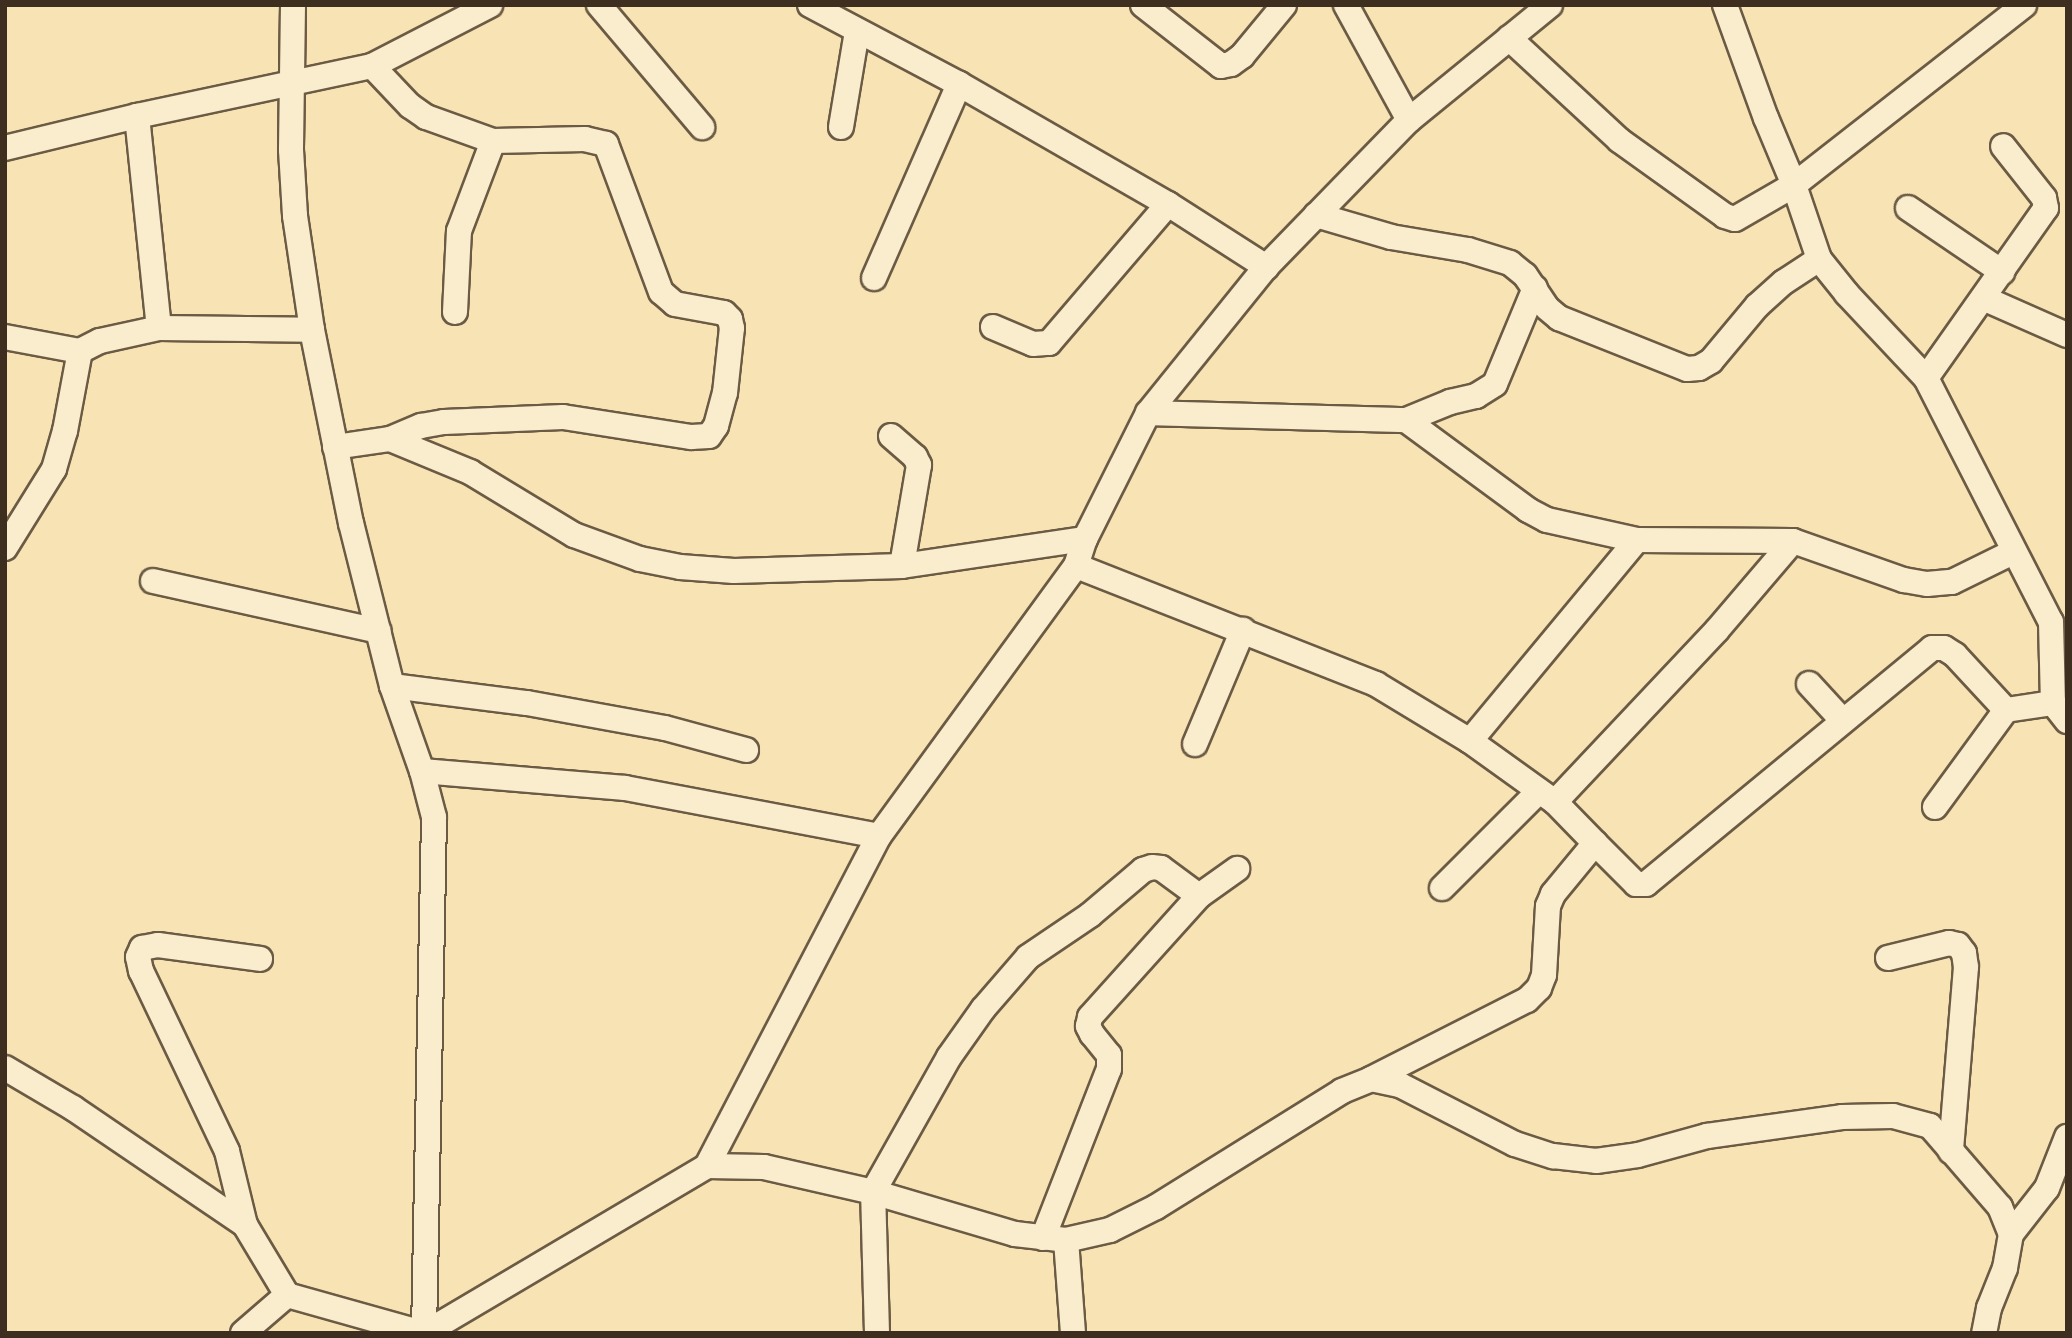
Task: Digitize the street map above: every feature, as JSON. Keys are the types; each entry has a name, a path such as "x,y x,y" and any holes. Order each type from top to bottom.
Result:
{"street":[{"path":"293,5 291,150 295,216 312,330 351,523 392,686 422,771 434,817 423,1333"},
{"path":"5,148 137,116 372,66 490,5"},
{"path":"599,5 702,127"},
{"path":"810,5 959,84 1168,204 1266,267"},
{"path":"1143,5 1221,66 1231,64 1242,56 1284,5"},
{"path":"1346,5 1409,120"},
{"path":"707,1166 879,836 1076,566 1085,539 1148,413 1266,267 1409,120 1550,5"},
{"path":"1076,566 1376,684 1470,741 1547,796 1636,884 1646,884 1932,648 1944,648 1955,655 2006,710 2060,712 2059,616 2013,552 1926,378 1847,294 1819,259 1794,185 1766,118 1725,5"},
{"path":"1509,38 1619,141 1725,216 1735,219 1745,216 1794,185 2024,5"},
{"path":"841,127 857,31"},
{"path":"335,447 390,439 433,424 563,417 691,437 709,436 716,426 725,393 730,319 724,313 675,304 661,292 607,144 585,139 492,141 426,117 410,106 372,66"},
{"path":"874,278 959,84"},
{"path":"137,116 159,328"},
{"path":"455,312 459,231 492,141"},
{"path":"1926,378 2046,208 2044,198 2003,146"},
{"path":"993,327 1033,344 1049,344 1168,204"},
{"path":"1908,208 2002,272"},
{"path":"1316,215 1391,237 1468,250 1510,263 1525,275 1547,308 1559,318 1687,369 1699,368 1711,361 1756,306 1784,282 1819,259"},
{"path":"1148,413 1406,420 1450,402 1476,396 1495,384 1535,288"},
{"path":"1983,298 2067,335"},
{"path":"5,337 80,351 100,341 159,328 312,330"},
{"path":"5,548 15,516 54,468 65,431 80,351"},
{"path":"1406,420 1528,510 1547,520 1637,540 1793,541 1904,580 1927,584 1952,582 2013,552"},
{"path":"891,436 915,457 919,465 902,566"},
{"path":"390,439 470,472 574,535 640,559 680,567 734,571 902,566 1085,539"},
{"path":"1470,741 1637,540"},
{"path":"1442,888 1547,796 1717,630 1793,541"},
{"path":"153,581 379,631"},
{"path":"1195,744 1243,630"},
{"path":"1809,684 1843,721"},
{"path":"392,686 527,703 665,729 746,750"},
{"path":"1935,807 2006,710"},
{"path":"422,771 625,789 879,836"},
{"path":"260,960 158,945 142,948 138,957 141,971 227,1151 245,1226 287,1295 423,1333 707,1166 764,1167 873,1192 1015,1234 1055,1239 1110,1230 1156,1207 1342,1091 1527,1000 1539,988 1544,975 1548,906 1553,894 1595,843"},
{"path":"877,1333 873,1192 948,1057 983,1009 1028,957 1090,915 1152,867 1161,868 1199,896"},
{"path":"1073,1333 1055,1239 1109,1069 1109,1055 1088,1026 1090,1017 1199,896 1237,869"},
{"path":"1888,958 1949,943 1958,945 1964,953 1966,967 1951,1151"},
{"path":"5,1068 73,1108 245,1226"},
{"path":"1371,1079 1400,1085 1515,1144 1553,1156 1597,1161 1638,1155 1707,1136 1842,1117 1893,1116 1930,1126 2000,1208 2011,1234"},
{"path":"1984,1333 1989,1308 2005,1268 2011,1234 2047,1188 2067,1137"},
{"path":"243,1333 287,1295"}]}
